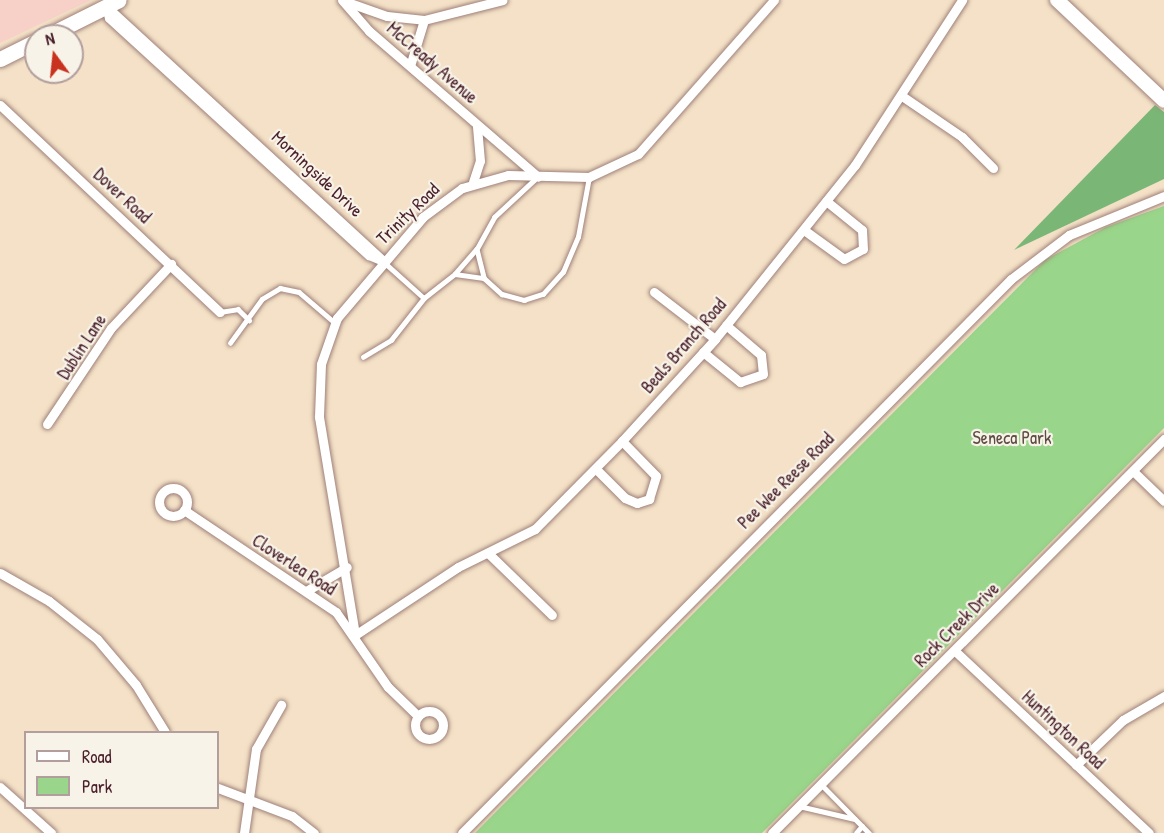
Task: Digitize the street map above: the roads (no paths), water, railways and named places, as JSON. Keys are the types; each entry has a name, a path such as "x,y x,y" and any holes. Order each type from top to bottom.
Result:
{"main road":[{"path":"1057,0 1164,101"},
{"path":"70,24 113,3"},
{"path":"0,58 24,47"}],"street":[{"path":"342,0 387,16 424,20 503,0"},
{"name":"McCready Avenue","path":"342,0 410,66 538,177"},
{"name":"Trinity Road","path":"355,635 347,567 319,417 321,364 334,322 383,261 432,208 473,182 538,177 589,177 617,168 645,148 774,0"},
{"name":"Beals Branch Road","path":"355,635 440,578 535,529 596,469 715,339 804,230 902,96 962,0"},
{"name":"Morningside Drive","path":"113,3 109,18 369,255 383,261"},
{"path":"410,66 424,20"},
{"path":"902,96 962,137 993,168"},
{"name":"Dover Road","path":"0,105 220,312"},
{"name":"McCready Avenue","path":"473,182 482,144 477,125"},
{"name":"Pee Wee Reese Road","path":"462,833 1011,279 1069,235 1164,196"},
{"path":"804,230 844,259 864,249 862,230 826,201"},
{"name":"Dublin Lane","path":"47,424 111,328 171,264"},
{"path":"654,292 715,339"},
{"path":"703,352 740,382 763,374 761,355 726,325"},
{"name":"Rock Creek Drive","path":"777,831 799,806 1164,439"},
{"path":"596,469 625,498 637,503 649,499 656,476 622,441"},
{"path":"1133,471 1164,501"},
{"name":"Cloverlea Road","path":"184,510 308,590 355,635 388,687 418,716"},
{"path":"488,553 552,615"},
{"path":"308,590 347,567"},
{"path":"0,573 49,601 97,639 136,685 164,731"},
{"name":"Huntington Road","path":"955,651 1149,833"},
{"path":"1076,765 1123,720 1164,696"},
{"path":"244,833 260,738 281,705"},
{"path":"0,787 24,809"},
{"path":"219,788 292,816 314,833"},
{"path":"24,809 51,833"}],"lane":[{"path":"363,357 391,340 424,298 455,274 477,249 495,217 538,177"},
{"path":"455,274 484,278 502,294 524,300 543,294 572,255 589,177"},
{"path":"477,249 484,278"},
{"path":"383,261 424,298"},
{"path":"230,343 268,294 284,287 302,294 334,322"},
{"path":"220,312 238,309 249,320"},
{"path":"821,784 869,833"},
{"path":"799,806 855,819"},
{"path":"856,833 862,826"}],"park label":[{"name":"Seneca Park","path":"1012,438"}]}
